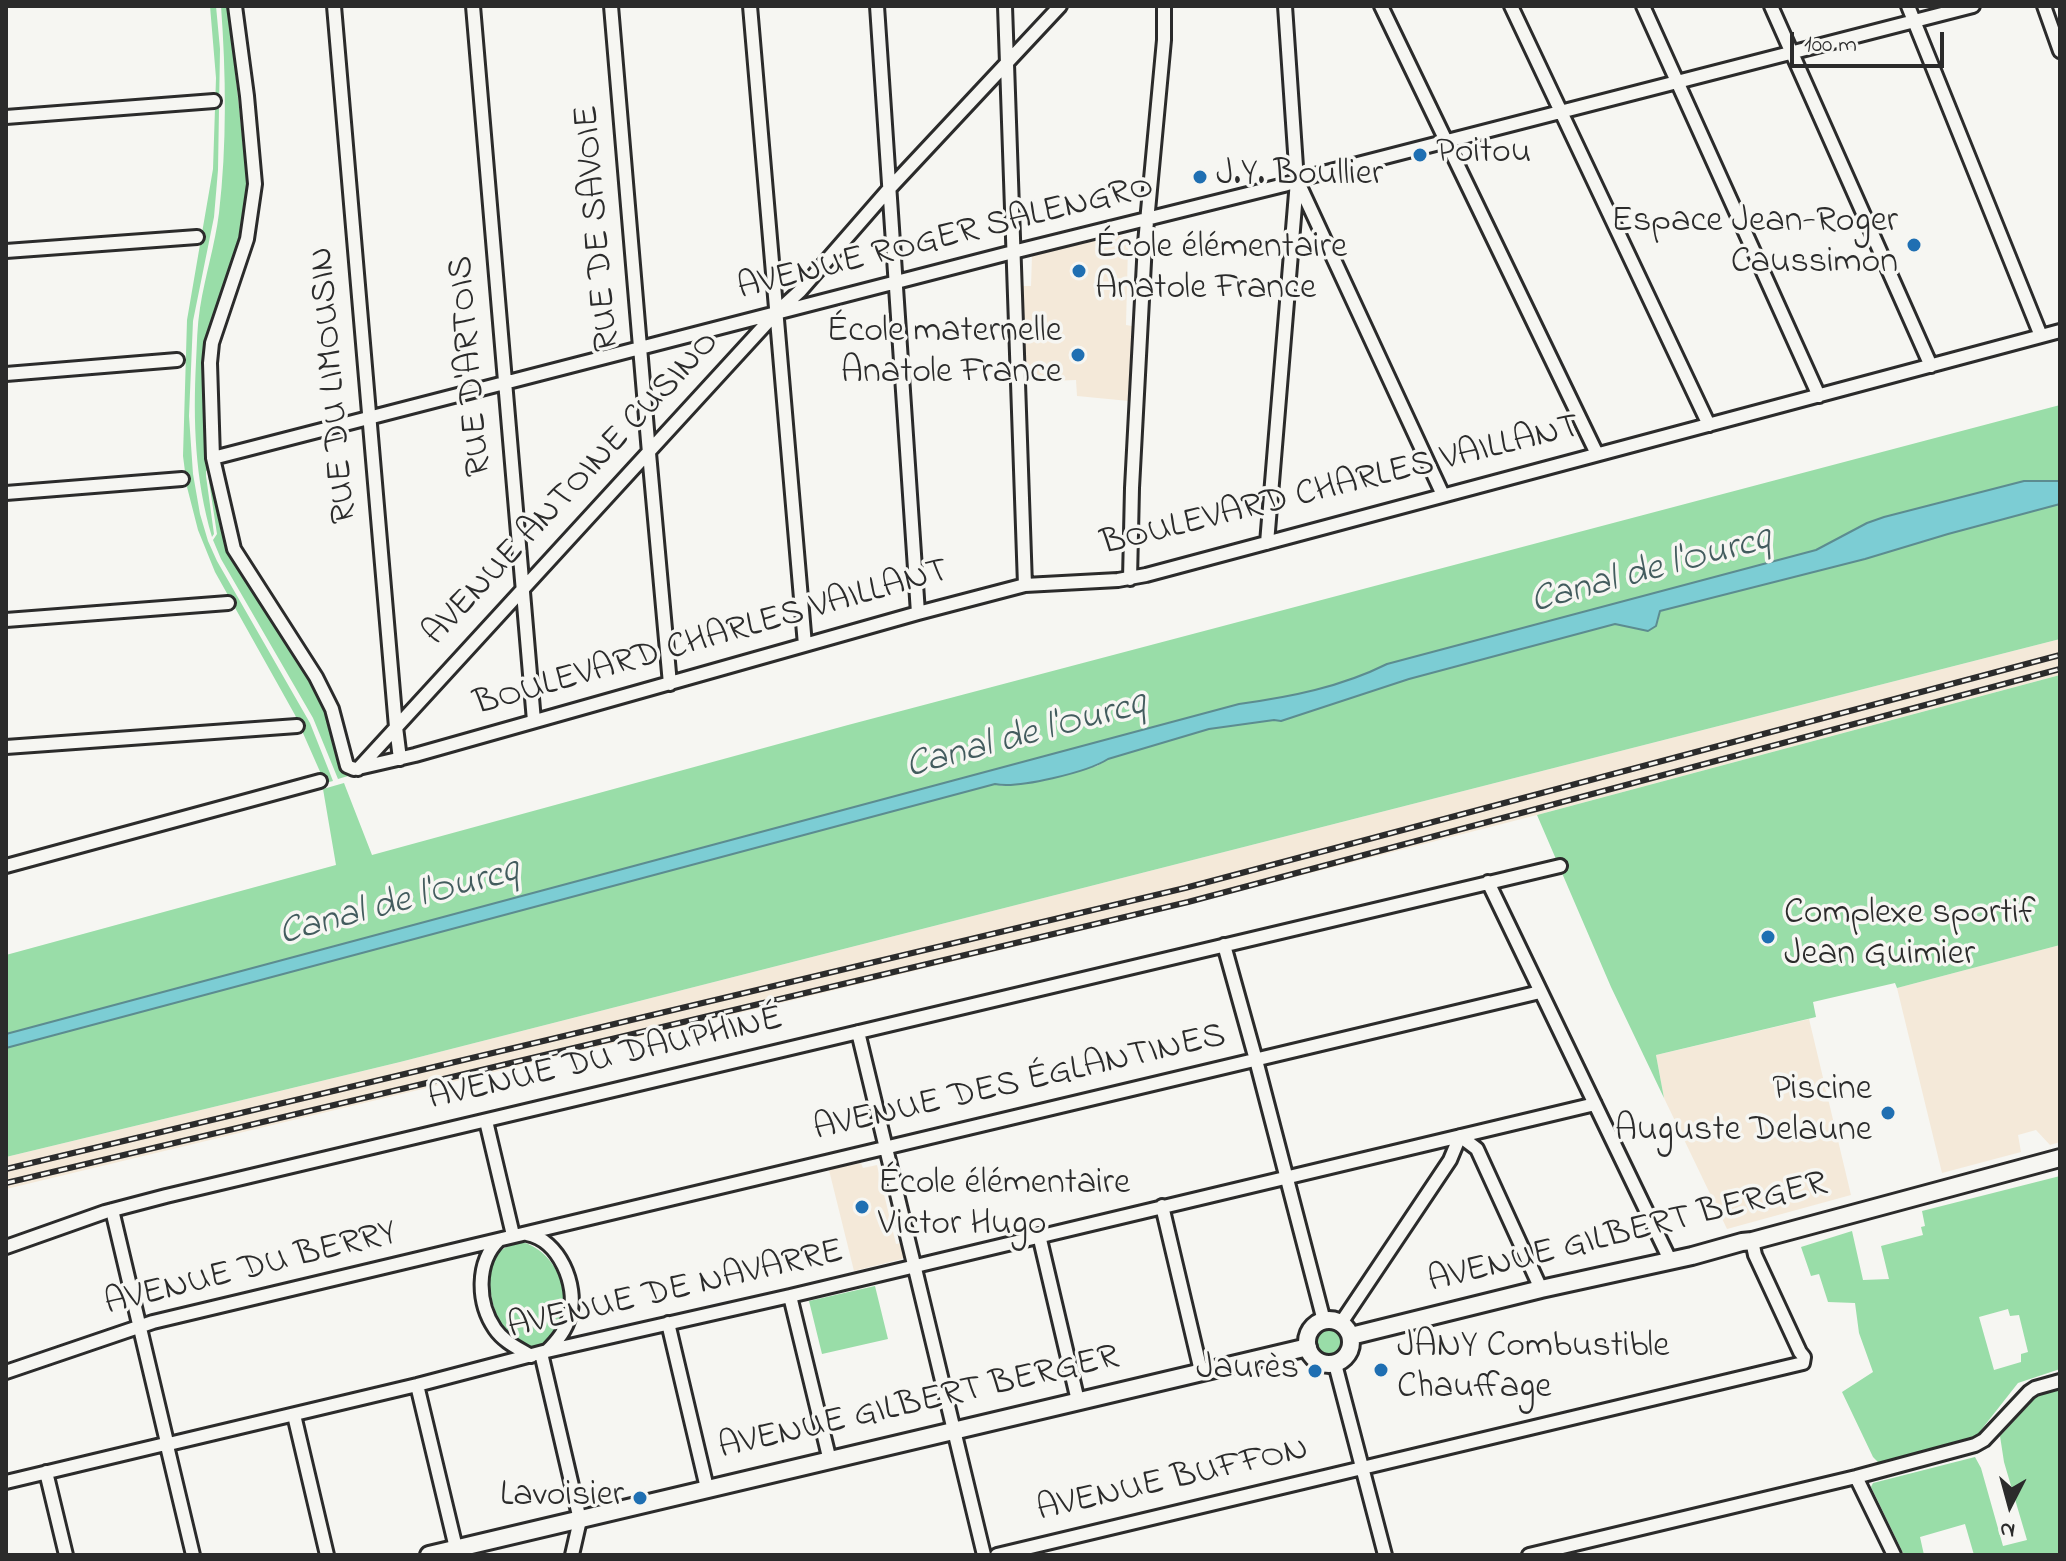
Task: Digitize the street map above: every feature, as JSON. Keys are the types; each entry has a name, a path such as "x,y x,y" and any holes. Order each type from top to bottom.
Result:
{"street":[{"path":"235,6 255,184 247,239 212,343 213,458 234,549 316,677 332,709 347,766 358,769"},
{"name":"RUE DU LIMOUSIN","path":"334,6 400,759"},
{"name":"RUE D'ARTOIS","path":"473,6 534,721"},
{"name":"RUE DE SAVOIE","path":"611,6 670,684"},
{"path":"750,6 805,645"},
{"path":"877,6 918,613"},
{"path":"1005,6 1025,585"},
{"name":"AVENUE ANTOINE CUSINO","path":"358,769 1060,6"},
{"path":"1130,579 1147,220 1164,40 1164,6"},
{"path":"1267,543 1297,181 1285,6"},
{"path":"1381,6 1597,454"},
{"path":"1511,6 1709,425"},
{"path":"1643,6 1819,396"},
{"path":"1771,6 1931,366"},
{"path":"1908,6 2041,336"},
{"name":"AVENUE ROGER SALENGRO","path":"213,458 1973,6"},
{"path":"2044,6 2060,51"},
{"path":"6,117 214,101"},
{"path":"1297,181 1443,495"},
{"path":"6,251 197,237"},
{"name":"BOULEVARD CHARLES VAILLANT","path":"358,769 1025,585 1130,579 2060,331"},
{"path":"6,374 177,360"},
{"path":"6,493 182,479"},
{"path":"6,620 228,603"},
{"path":"6,747 297,726"},
{"path":"6,866 320,781"},
{"name":"AVENUE DU DAUPHINÉ","path":"6,1247 112,1210 1560,866"},
{"path":"1488,882 1670,1260"},
{"path":"1224,945 1286,1177 1339,1327 1351,1347 1345,1358 1335,1364 1314,1359 1307,1340 1313,1328 1339,1327"},
{"name":"AVENUE DES ÉGLANTINES","path":"512,1236 1540,992"},
{"path":"858,1032 984,1555"},
{"name":"AVENUE DE NAVARRE","path":"6,1482 1595,1104"},
{"path":"486,1121 512,1236"},
{"path":"1339,1327 1450,1160 1460,1136 1477,1149 1541,1289"},
{"name":"AVENUE GILBERT BERGER","path":"1339,1327 1541,1289 1752,1241 2060,1158"},
{"path":"1162,1206 1201,1371"},
{"path":"112,1210 193,1555"},
{"path":"1039,1235 1078,1401"},
{"path":"512,1236 536,1236 546,1242 557,1254 568,1276 571,1313 561,1337 539,1354 511,1345 496,1330 482,1296 481,1275 489,1252 512,1236"},
{"name":"AVENUE DU BERRY","path":"6,1372 139,1327 512,1236"},
{"name":"AVENUE BUFFON","path":"997,1555 1803,1363 1804,1357 1755,1255 1752,1241"},
{"path":"790,1296 830,1461"},
{"path":"668,1323 707,1488"},
{"name":"AVENUE GILBERT BERGER","path":"429,1555 1308,1347"},
{"path":"539,1354 580,1520 572,1555"},
{"path":"1335,1364 1385,1555"},
{"path":"1529,1555 1856,1477 1975,1445 1984,1440 2029,1392 2060,1381"},
{"path":"417,1385 456,1548"},
{"path":"294,1415 327,1555"},
{"path":"46,1472 66,1555"},
{"path":"1856,1477 1894,1555"}],"shaded area":[{"path":"1117,235 1128,241 1126,325 1132,326 1129,401 1077,396 1076,380 1025,382 1022,286 1031,286 1032,256"},
{"path":"2060,639 2060,675 1537,815 1143,916 6,1189 6,1157 400,1062"},
{"path":"2060,945 2060,1142 2050,1145 2036,1130 2018,1135 2021,1152 1942,1173 1897,988"},
{"path":"1809,1019 1851,1195 1727,1229 1664,1098 1656,1055"},
{"name":"École élémentaire Victor Hugo","path":"861,1163 863,1168 877,1165 896,1244 902,1243 905,1256 854,1271 829,1170"}],"green space":[{"path":"210,6 216,6 220,49 218,170 214,217 193,321 189,416 193,474 208,541 310,723 333,781 325,783 295,715 215,572 198,530 187,487 183,456 187,320 213,169 216,78"},
{"path":"221,6 231,6 232,12 229,13 247,182 243,227 204,352 211,468 206,471 206,476 212,537 199,472 195,384 199,315 222,188 225,83"},
{"path":"2060,405 2060,481 2024,481 1884,517 1816,550 1388,664 1334,685 1239,704 6,1034 6,955 336,865 323,789 344,783 372,855 848,725"},
{"path":"212,471 231,554 313,682 327,710 344,772 348,776 338,779 313,718 221,559 213,540 217,534 208,475"},
{"path":"2060,504 2060,639 400,1062 6,1157 6,1048 995,784 1002,786 1097,766 1108,759 1209,729 1281,721 1409,679 1615,624 1658,621 1660,611 1865,559"},
{"path":"2060,675 2060,945 1897,988 1895,983 1813,1002 1816,1017 1656,1055 1664,1098 1611,987 1537,815"},
{"path":"2060,1176 2060,1369 2018,1383 1974,1439 1880,1464 1873,1457 1842,1392 1873,1372 1859,1333 1855,1303 1828,1302 1819,1274 1811,1276 1801,1247 1852,1231 1863,1280 1889,1279 1881,1246 1923,1235 1922,1211","holes":["2008,1309 2010,1316 2019,1315 2028,1352 2021,1354 2021,1362 1994,1370 1979,1317"]},
{"path":"522,1242 534,1247 553,1265 565,1302 556,1334 547,1342 532,1347 518,1343 507,1332 492,1300 490,1282 492,1265 499,1252"},
{"path":"875,1286 888,1339 822,1354 809,1301"},
{"path":"1329,1324 1341,1330 1347,1342 1341,1354 1329,1360 1317,1354 1311,1342 1317,1330"},
{"path":"2060,1390 2060,1555 1974,1555 1965,1524 1920,1537 1924,1555 1904,1555 1871,1487 1873,1483 1975,1457 1981,1468 2003,1546 2027,1540 2004,1462 2000,1436 2037,1396"}],"water":[{"path":"2024,481 2060,481 2060,504 1865,559 1660,611 1656,626 1648,631 1615,624 1409,679 1281,721 1209,729 1108,759 1070,774 1036,782 995,784 6,1048 6,1034 1239,704 1315,690 1387,664 1816,550 1884,517"}],"railway":[{"path":"6,1169 1185,888 2060,655"},
{"path":"6,1183 1188,902 2060,669"}],"place":[{"name":"Poitou","path":"1420,155"},
{"name":"J.Y. Boullier","path":"1200,177"},
{"name":"Espace Jean-Roger Caussimon","path":"1914,245"},
{"name":"École élémentaire Anatole France","path":"1079,271"},
{"name":"École maternelle Anatole France","path":"1078,355"},
{"name":"Complexe sportif Jean Guimier","path":"1768,937"},
{"name":"Piscine Auguste Delaune","path":"1888,1113"},
{"name":"École élémentaire Victor Hugo","path":"862,1207"},
{"name":"JANY Combustible Chauffage","path":"1381,1370"},
{"name":"Jaurès","path":"1315,1371"},
{"name":"Lavoisier","path":"640,1498"}],"water label":[{"name":"Canal de l'Ourcq","path":"1651,573"},
{"name":"Canal de l'Ourcq","path":"1026,738"},
{"name":"Canal de l'Ourcq","path":"399,905"}]}
